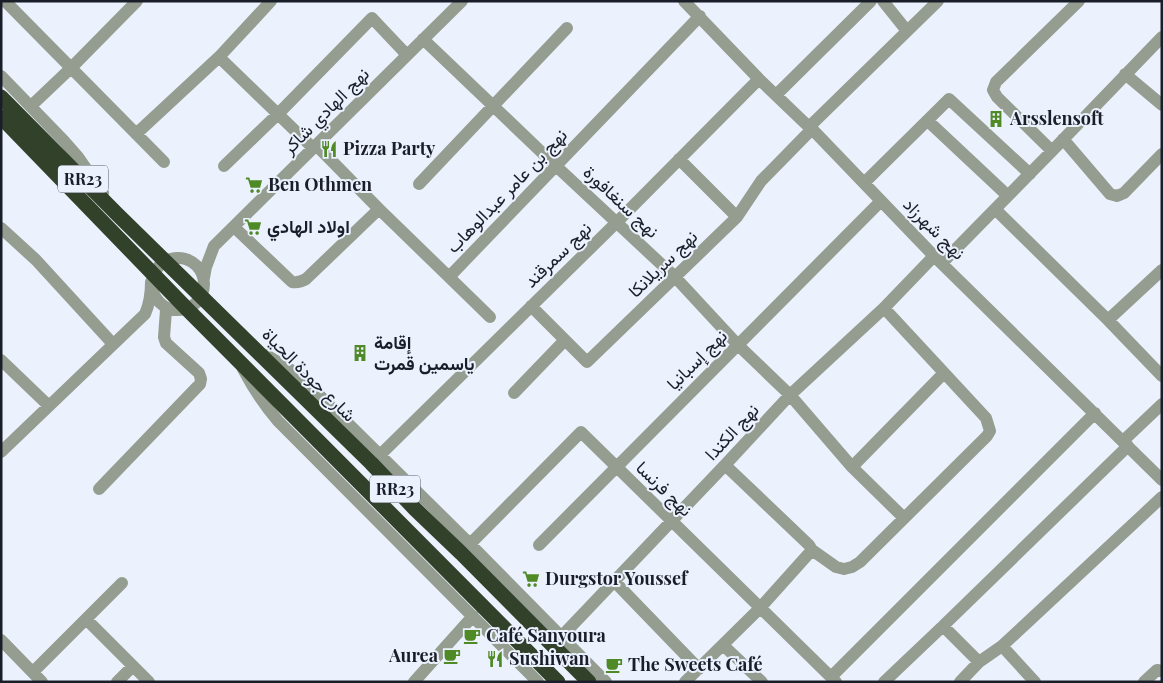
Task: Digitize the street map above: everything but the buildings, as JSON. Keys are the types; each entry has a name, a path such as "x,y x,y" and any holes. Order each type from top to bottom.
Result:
{"highway":[{"name":"شارع جودة الحياة","path":"1,97 589,682"},
{"name":"RR23","path":"1,117 152,278 177,310 237,358 558,682"}],"street":[{"path":"5,1 164,162"},
{"path":"31,106 137,1"},
{"path":"136,134 218,58 271,1"},
{"name":"نهج شهرزاد","path":"684,1 938,259 1162,480"},
{"path":"776,95 871,1"},
{"path":"883,1 906,31"},
{"name":"نهج سريلانكا","path":"531,306 587,362 737,218 762,181 810,128 938,1"},
{"path":"1052,151 997,97 993,90 996,82 1079,1"},
{"name":"نهج الهادي شاكر","path":"214,246 460,2"},
{"name":"نهج بن عامر عبدالوهاب","path":"218,58 315,146 449,277 700,16"},
{"path":"224,166 372,18 407,55"},
{"path":"419,184 567,28"},
{"name":"نهج الكندا","path":"561,637 790,395 1008,196 1162,37"},
{"name":"نهج سنغافورة","path":"423,39 675,277 738,344 790,395 852,466 904,518"},
{"path":"1126,74 1162,105"},
{"path":"1,76 78,157 117,214"},
{"name":"نهج سمرقند","path":"380,455 617,222 759,79"},
{"path":"864,183 949,99 1030,174"},
{"path":"928,121 1008,196"},
{"path":"1063,139 1110,194 1117,196 1124,194 1162,154"},
{"path":"679,159 737,218"},
{"name":"نهج إسبانيا","path":"538,545 881,201"},
{"path":"995,208 1162,376"},
{"path":"234,226 292,282 296,282 306,279 379,209"},
{"path":"1,228 36,260 113,344"},
{"path":"145,314 177,310 196,304 202,296 204,278 214,246"},
{"path":"1,452 145,314 149,304 152,278 158,266 165,260 173,257 182,257 214,246"},
{"path":"182,257 196,264 204,278"},
{"path":"1108,320 1162,270"},
{"path":"449,277 490,318"},
{"path":"725,465 812,550 836,567 844,569 860,562 990,431 986,418 884,308"},
{"path":"99,489 200,384 199,373 166,343 164,336 177,310"},
{"path":"514,393 565,340"},
{"path":"255,349 294,372 470,544 606,682"},
{"path":"237,358 249,381 278,421 473,616 534,680"},
{"path":"1,360 49,406"},
{"path":"852,466 944,373"},
{"path":"884,682 943,626 1162,404"},
{"path":"833,679 1095,413"},
{"name":"نهج فرنسا","path":"470,544 581,432 833,679"},
{"path":"960,682 979,662 1002,646 1162,497"},
{"path":"685,682 760,608 812,550"},
{"path":"614,581 699,669"},
{"path":"1,640 37,677 86,618 122,583"},
{"path":"414,682 473,616"},
{"path":"86,618 149,682"},
{"path":"943,626 979,662"},
{"path":"723,645 762,682"},
{"path":"1002,646 1035,682"},
{"path":"117,682 133,666"},
{"path":"1144,682 1157,670 1162,671"}],"place":[{"name":"Arsslensoft","path":"996,119"},
{"name":"Pizza Party","path":"329,149"},
{"name":"Ben Othmen","path":"254,185"},
{"name":"اولاد الهادي","path":"253,227"},
{"name":"إقامة ياسمين قمرت","path":"360,353"},
{"name":"Durgstor Youssef","path":"531,579"},
{"name":"Café Sanyoura","path":"472,636"},
{"name":"Aurea","path":"452,656"},
{"name":"Sushiwan","path":"495,659"},
{"name":"The Sweets Café","path":"614,665"}]}
